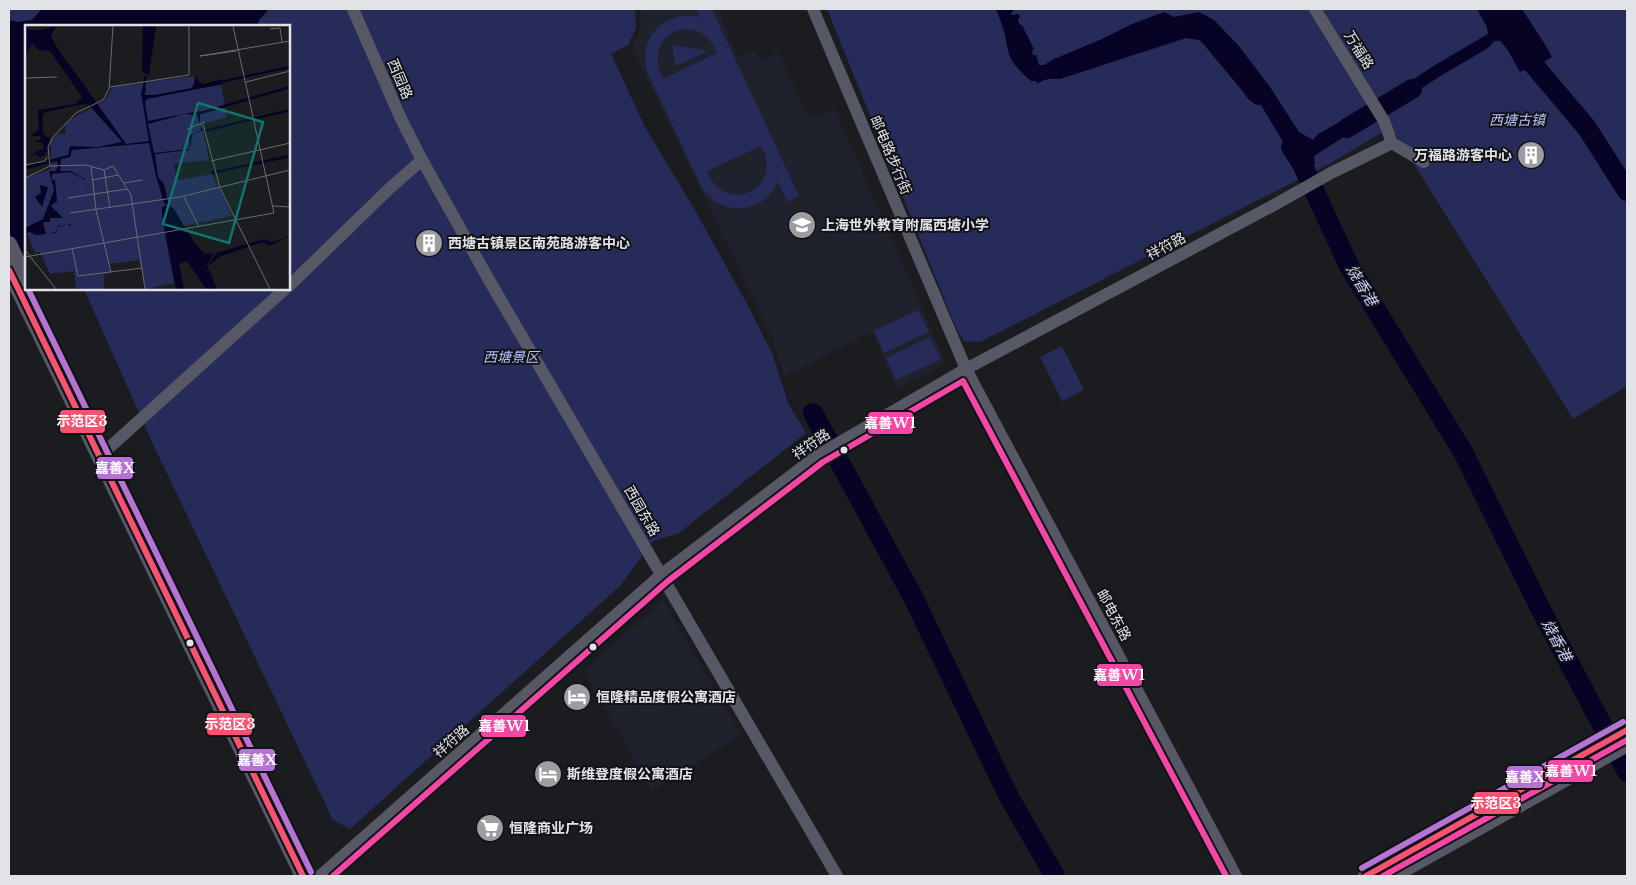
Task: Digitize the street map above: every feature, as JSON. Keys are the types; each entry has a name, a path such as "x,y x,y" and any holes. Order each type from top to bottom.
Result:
{"main road":[{"path":"9,244 25,278"},
{"path":"9,270 73,389"},
{"path":"30,290 73,389 303,876"},
{"path":"103,453 312,876"},
{"path":"1392,876 1576,766 1627,730"},
{"path":"1366,876 1576,766 1627,744"}],"street":[{"name":"西园路","path":"353,9 400,119 422,160"},
{"name":"邮电路步行街","path":"813,9 966,369"},
{"name":"万福路","path":"1315,9 1384,121 1392,143"},
{"path":"1392,143 1424,162"},
{"name":"祥符路","path":"320,876 662,574 818,455 966,369 1392,143"},
{"path":"290,285 390,188 422,160"},
{"name":"西园东路","path":"422,160 494,288 837,876"},
{"path":"103,453 284,290"},
{"name":"邮电东路","path":"966,369 1236,876"}],"shaded area":[{"path":"42,9 269,9 259,20 257,25 25,25 25,263 9,282 9,20 18,22 32,20"},
{"name":"上海世外教育附属西塘小学","path":"640,9 718,9 738,57 755,51 758,60 779,53 810,119 835,110 946,363 896,389 872,331 784,377 773,339 632,48 641,27"},
{"path":"996,9 1010,9 1014,11 1011,13 1012,15 1018,14 1020,16 1018,21 1034,49 1032,51 1033,55 1036,55 1039,65 1044,65 1132,24 1164,12 1174,17 1199,12 1214,20 1238,45 1270,87 1299,132 1313,140 1318,134 1365,108 1372,119 1314,156 1315,164 1301,172 1255,95 1249,100 1234,79 1243,71 1225,47 1218,43 1186,38 1060,79 1047,79 1037,84 1037,81 1031,81 1019,70 1010,57"},
{"path":"1477,9 1522,9 1552,57 1530,70 1528,68 1520,72 1501,41 1494,41 1488,48 1391,108 1385,98 1435,65 1488,34 1487,27"},
{"path":"663,600 741,735 652,791 584,672"}],"green space":[{"name":"西塘景区","path":"9,9 635,9 636,28 628,45 611,54 645,127 692,205 746,302 773,355 788,403 806,433 679,533 653,541 621,585 350,829 333,820 151,440 84,290 290,290 290,25 25,25 9,159"},
{"path":"712,9 799,196 787,202 778,182 771,193 762,201 752,206 731,208 711,198 702,188 649,76 645,63 649,39 656,30 664,23 675,18 701,17 697,10","holes":["684,29 690,29 705,35 717,53 663,79 658,63 660,48 668,36","761,146 767,161 766,174 760,184 750,192 739,195 727,193 716,185 707,171"]},
{"name":"西塘古镇","path":"827,9 1627,9 1627,386 1573,419 1391,127 1329,164 980,342 964,341 956,328"},
{"path":"673,45 708,51 676,66"},
{"path":"918,310 929,332 884,353 874,331"},
{"path":"930,337 941,359 896,380 886,358"},
{"path":"1062,346 1084,390 1062,401 1040,357"}],"waterway":[{"path":"1499,9 1505,31 1587,128 1627,191"},
{"name":"烧香港","path":"1196,29 1203,28 1259,95"},
{"path":"1347,128 1412,89"},
{"name":"烧香港","path":"1291,147 1302,164 1349,266 1463,452 1539,606 1627,772"},
{"path":"813,413 913,597 1009,797 1055,876"}],"transit line":[{"name":"示范区3","path":"9,270 303,876"},
{"name":"嘉善X","path":"28,290 311,872"},
{"name":"嘉善W1","path":"333,876 668,581 823,462 963,381 1226,876"},
{"name":"嘉善X","path":"1362,868 1623,722"},
{"name":"示范区3","path":"1366,876 1627,730"},
{"name":"嘉善W1","path":"1383,876 1627,740"}],"place":[{"name":"万福路游客中心","path":"1531,155"},
{"name":"上海世外教育附属西塘小学","path":"802,225"},
{"name":"西塘古镇景区南苑路游客中心","path":"429,243"},
{"name":"恒隆精品度假公寓酒店","path":"577,697"},
{"name":"斯维登度假公寓酒店","path":"548,774"},
{"name":"恒隆商业广场","path":"490,828"}]}
